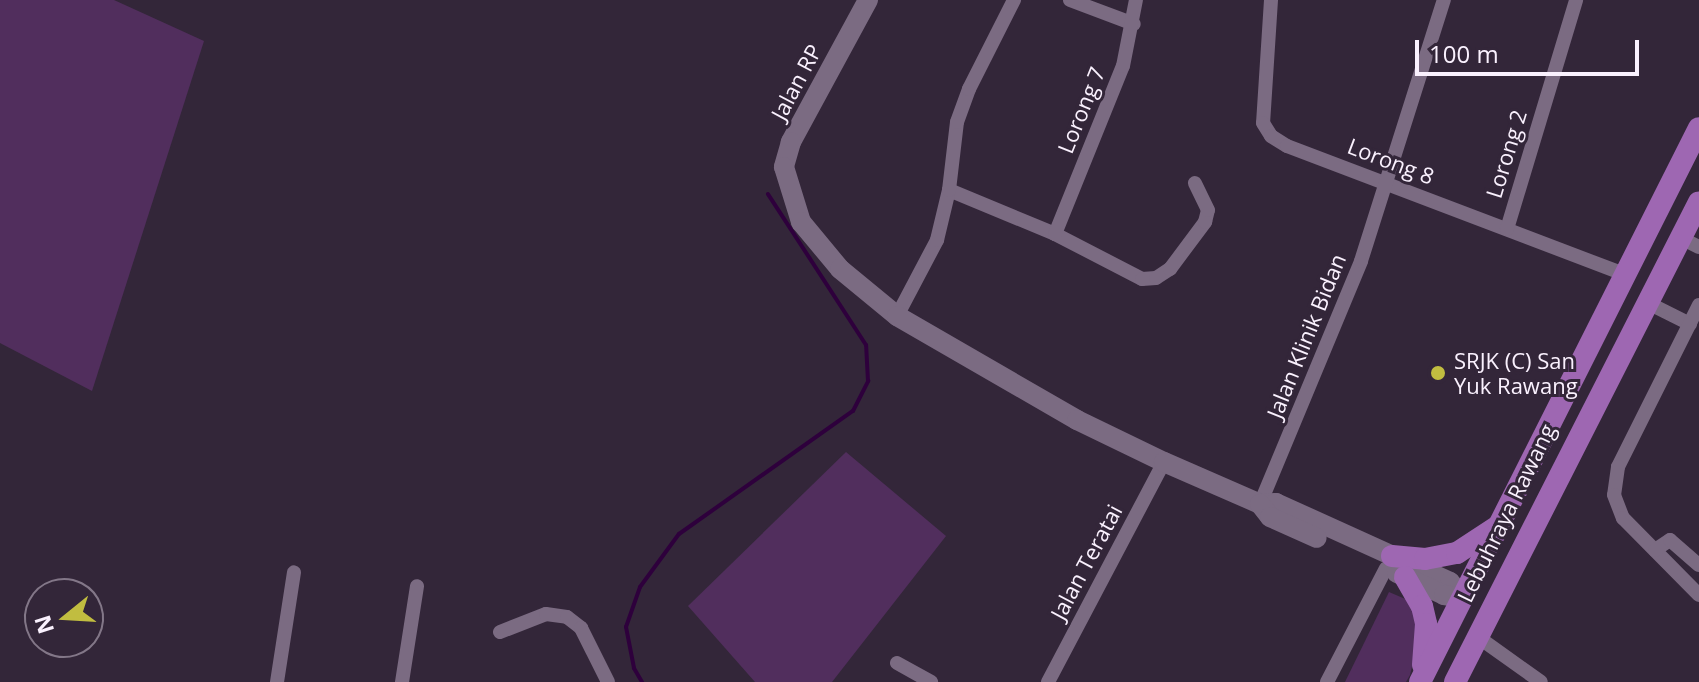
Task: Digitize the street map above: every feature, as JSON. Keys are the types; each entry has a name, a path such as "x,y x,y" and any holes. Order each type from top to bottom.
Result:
{"main road":[{"name":"Lebuhraya Rawang","path":"1420,682 1503,523 1699,128"},
{"name":"Lebuhraya Rawang","path":"1455,682 1648,303 1690,243 1699,202"},
{"path":"1420,682 1427,643 1422,606 1394,567 1457,553 1503,523"},
{"path":"1466,660 1464,598 1480,603 1503,587"}],"street":[{"name":"Jalan RP","path":"868,0 791,142 784,167 801,222 818,245 897,316"},
{"path":"1014,0 969,89 957,122 949,190 937,240 897,316 1077,420 1260,504 1276,503 1444,595 1464,598"},
{"path":"1070,0 1134,24"},
{"name":"Lorong 7","path":"1055,234 1123,66 1134,24 1136,0"},
{"name":"Lorong 8","path":"1271,0 1263,123 1271,136 1626,275"},
{"name":"Jalan Klinik Bidan","path":"1260,504 1361,261 1444,0"},
{"name":"Lorong 2","path":"1507,229 1576,0"},
{"path":"949,190 1055,234 1142,279 1156,278 1170,269 1205,222 1208,210 1195,183"},
{"path":"1648,303 1690,324"},
{"path":"1699,305 1618,467 1614,495 1623,518 1699,595"},
{"name":"Jalan Teratai","path":"1048,682 1164,462"},
{"path":"1655,550 1670,540 1699,565"},
{"path":"1327,682 1394,567"},
{"path":"277,682 294,572"},
{"path":"402,682 417,586"},
{"path":"500,632 546,614 567,617 581,628 608,682"},
{"path":"1478,637 1541,682"},
{"path":"897,663 931,682"}],"shaded area":[{"path":"0,0 114,0 204,41 92,391 0,343"},
{"path":"846,452 946,536 832,682 755,682 688,606"},
{"path":"1389,592 1410,601 1417,619 1418,641 1410,675 1406,682 1345,682"}],"waterway":[{"path":"642,682 634,668 626,627 640,587 679,534 853,411 868,381 866,345 768,194"}],"place":[{"name":"SRJK (C) San Yuk Rawang","path":"1438,373"}]}
